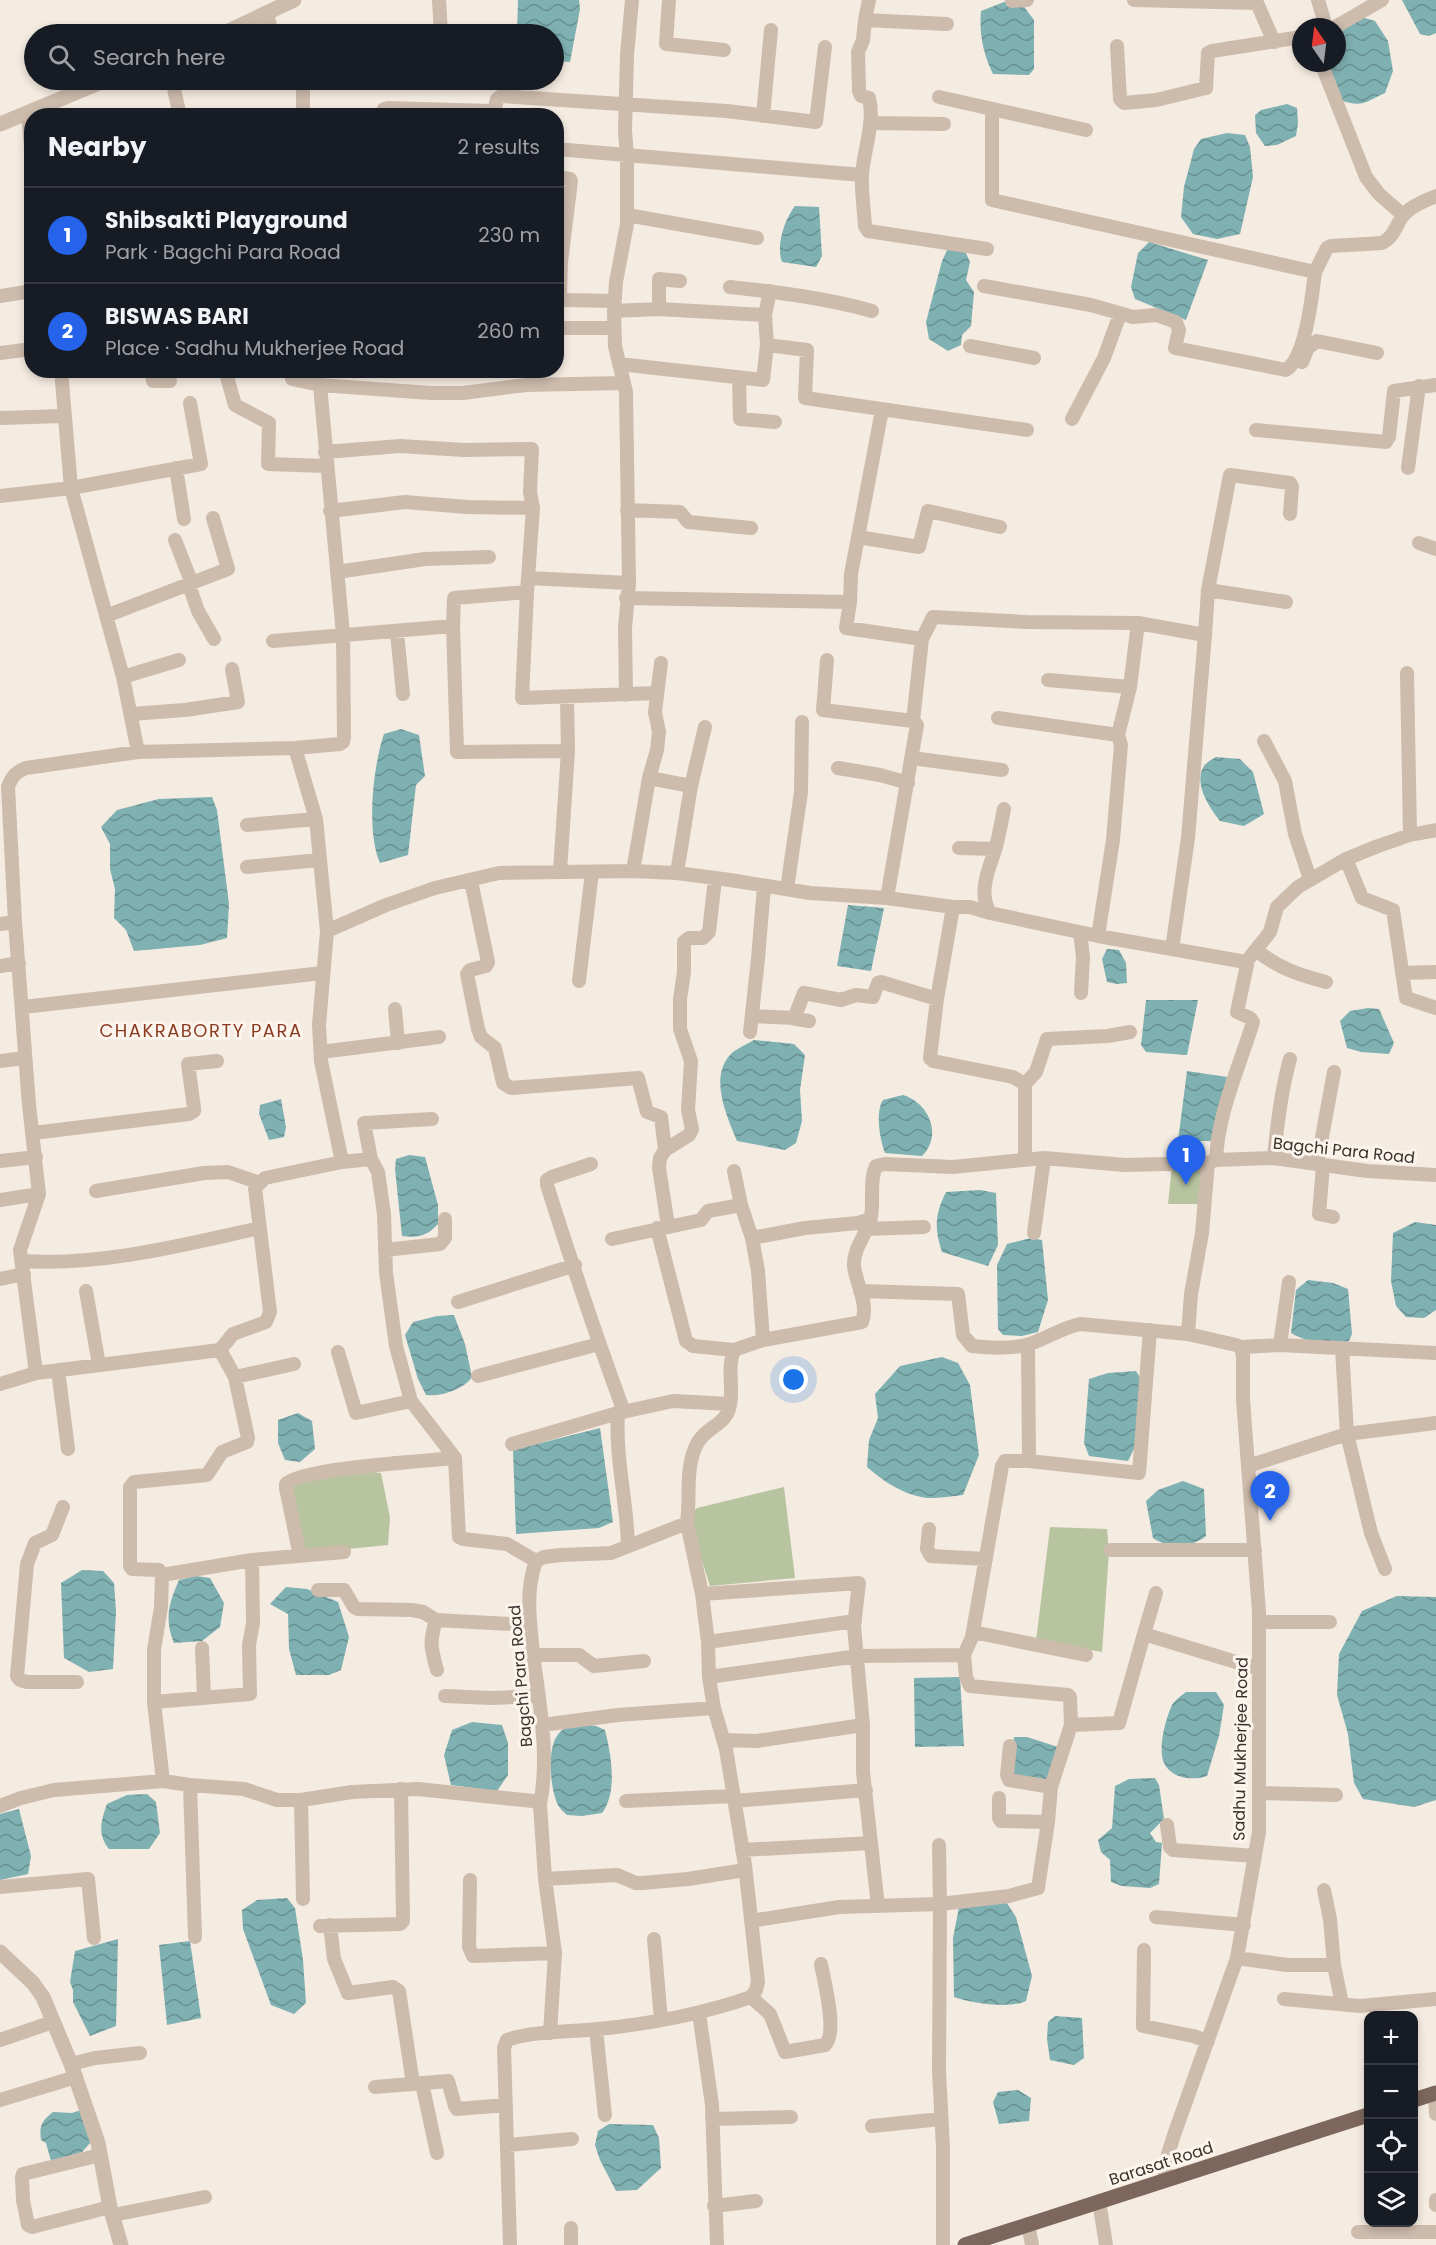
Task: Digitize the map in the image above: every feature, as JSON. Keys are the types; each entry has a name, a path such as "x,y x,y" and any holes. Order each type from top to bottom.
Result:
{"main road":[{"path":"1418,2098 1435,2093"},
{"name":"Barasat Road","path":"965,2245 1364,2116"}],"street":[{"path":"243,24 294,0"},
{"path":"439,0 440,24"},
{"path":"626,695 626,598 629,583 626,392 619,364 614,328 614,306 627,215 625,131 627,55 632,0"},
{"path":"669,0 666,44 724,50"},
{"path":"869,0 863,40 858,52 860,94 870,100 870,123 862,175 865,230 987,249"},
{"path":"1012,1 1027,0"},
{"path":"1134,0 1257,3 1274,42"},
{"path":"1318,0 1323,18"},
{"path":"1346,21 1382,0"},
{"path":"267,13 270,24"},
{"path":"866,20 947,24"},
{"path":"763,116 771,30"},
{"path":"1117,46 1120,99 1124,103 1156,100 1206,88 1208,53 1212,51 1292,39"},
{"path":"494,108 497,99 501,96 562,102 627,103 727,111 816,122 825,47"},
{"path":"1325,72 1366,177 1379,194 1403,215"},
{"path":"38,108 82,90"},
{"path":"174,90 178,108"},
{"path":"303,90 303,108"},
{"path":"939,97 1086,130"},
{"path":"992,109 992,200 1315,272"},
{"path":"0,124 24,114"},
{"path":"870,123 944,124"},
{"path":"564,150 862,175"},
{"path":"564,178 572,181 564,240"},
{"path":"1287,370 1293,365 1308,326 1315,272 1327,248 1382,243 1394,233 1403,215 1436,196"},
{"path":"627,215 757,238"},
{"path":"659,309 659,279 680,281"},
{"path":"984,286 1091,305 1133,317 1156,315 1176,322 1179,330 1174,348 1287,370 1298,370 1308,348 1317,341 1377,353"},
{"path":"729,287 770,291 872,311"},
{"path":"619,364 763,380 767,345 765,315 770,291"},
{"path":"0,296 24,292"},
{"path":"564,298 614,306 765,315"},
{"path":"1072,419 1104,358 1120,314"},
{"path":"564,328 614,328"},
{"path":"767,345 807,350 805,398 1027,430"},
{"path":"970,346 1034,358"},
{"path":"0,353 24,350"},
{"path":"739,377 740,419 775,422"},
{"path":"61,378 71,488 123,676 138,752"},
{"path":"153,378 153,381 170,381"},
{"path":"227,378 235,405 269,423 268,464 326,459 400,446 464,450 532,449 530,492 533,507 522,698 657,693"},
{"path":"292,378 320,385 431,393 463,393 526,385 622,383"},
{"path":"36,1372 20,1250 39,1194 6,828 8,787 12,777 26,768 138,752 294,748 344,742 343,634 320,385"},
{"path":"1256,430 1386,442 1389,437 1394,391 1436,385"},
{"path":"1408,468 1419,386"},
{"path":"0,496 71,488 201,464 190,403"},
{"path":"882,410 851,574 846,628 922,639"},
{"path":"0,418 63,416"},
{"path":"176,468 184,519"},
{"path":"1172,949 1188,838 1208,590 1230,475 1290,483 1292,486 1290,514"},
{"path":"330,511 405,502 467,507 533,507"},
{"path":"627,510 680,512 688,522 751,528"},
{"path":"858,537 919,547 928,511 1000,527"},
{"path":"106,616 228,569 213,518"},
{"path":"175,540 192,584 190,588 198,611 214,639"},
{"path":"1419,543 1436,549"},
{"path":"337,572 425,559 489,557"},
{"path":"528,578 629,583"},
{"path":"1208,590 1286,602"},
{"path":"527,592 454,598 457,752 568,751"},
{"path":"626,598 850,603"},
{"path":"913,721 922,639 931,619 937,616 1026,622 1138,623 1205,635"},
{"path":"1098,936 1113,840 1121,745 1118,735 1130,687 1138,623"},
{"path":"273,641 453,626"},
{"path":"397,632 403,694"},
{"path":"123,676 179,660"},
{"path":"827,660 823,710 913,721 917,725 887,898"},
{"path":"633,871 649,778 657,750 659,732 655,712 661,663"},
{"path":"131,714 185,710 238,702 232,669"},
{"path":"1407,673 1410,835"},
{"path":"1048,680 1130,687"},
{"path":"560,872 568,751 567,698"},
{"path":"998,718 1118,735"},
{"path":"787,890 801,792 802,722"},
{"path":"677,873 691,786 705,727"},
{"path":"1264,741 1285,781 1295,834 1310,879"},
{"path":"294,748 316,819 327,931 319,1025 321,1052 342,1162"},
{"path":"912,758 1002,770"},
{"path":"838,768 880,775 908,783"},
{"path":"649,778 691,786"},
{"path":"990,913 984,904 986,875 995,849 1004,809"},
{"path":"248,825 316,819"},
{"path":"1188,1334 1191,1294 1212,1162 1228,1093 1253,1022 1250,1018 1237,1012 1246,962 1270,932 1276,907 1298,887 1346,859 1410,835 1436,830"},
{"path":"959,848 995,849"},
{"path":"1346,859 1362,898 1394,910 1406,998 1436,1008"},
{"path":"248,867 319,860"},
{"path":"327,931 386,905 435,888 499,873 633,871 677,873 810,893 970,907 1098,936 1246,962"},
{"path":"579,981 592,872"},
{"path":"510,2245 504,2048 507,2040 550,2033 596,2030 699,2013 751,1997 758,1982 742,1850 724,1740 714,1708 702,1594 687,1523 689,1467 697,1443 708,1430 725,1418 730,1404 729,1368 734,1350 693,1346 686,1341 663,1227 659,1168 660,1158 665,1150 691,1132 688,1110 691,1061 680,1029 684,942 689,938 703,938 709,932 715,879"},
{"path":"471,881 488,962 486,966 470,970 467,974 478,1029 481,1037 495,1048 503,1083 511,1088 638,1078 646,1112 661,1118 665,1150"},
{"path":"750,1032 764,886"},
{"path":"953,907 930,1058 1013,1077 1025,1084"},
{"path":"0,924 15,922"},
{"path":"1080,932 1083,957 1081,993"},
{"path":"1256,950 1272,962 1294,973 1326,982"},
{"path":"0,966 19,963"},
{"path":"1402,972 1436,972"},
{"path":"23,1007 322,973"},
{"path":"752,1016 802,1019 795,1013 804,993 841,1000 856,995 871,998 879,982 938,999"},
{"path":"396,1009 398,1043"},
{"path":"1025,1159 1025,1084 1036,1072 1047,1039 1108,1036 1130,1032"},
{"path":"321,1052 439,1037"},
{"path":"0,1061 25,1058"},
{"path":"1274,1158 1277,1126 1290,1059"},
{"path":"33,1133 189,1114 194,1111 194,1108 188,1064 218,1061"},
{"path":"1334,1072 1320,1165 1320,1214 1334,1217"},
{"path":"432,1119 364,1123 371,1160 378,1172 384,1214 386,1273 396,1346 411,1401 455,1458 460,1539 507,1544 536,1561 544,1557 561,1555 611,1553 687,1523"},
{"path":"0,1161 36,1157"},
{"path":"1034,1233 1044,1158"},
{"name":"Bagchi Para Road","path":"734,1350 763,1340 862,1322 864,1313 854,1262 860,1239 868,1224 876,1166 885,1164 953,1167 1044,1158 1125,1165 1274,1158 1320,1165 1436,1175"},
{"path":"0,1384 36,1372 220,1350 232,1334 266,1322 269,1318 255,1188 265,1178 342,1162 371,1160"},
{"path":"591,1164 547,1180 567,1251 575,1265 621,1412 616,1438 628,1520 628,1546"},
{"path":"96,1191 204,1173 228,1172 260,1184"},
{"path":"734,1172 741,1205 752,1238 758,1271 763,1340"},
{"path":"0,1200 39,1194"},
{"path":"612,1239 701,1220 708,1211 741,1205"},
{"path":"385,1250 440,1244 445,1238 445,1220"},
{"path":"752,1238 806,1228 858,1223 924,1227"},
{"path":"0,1278 23,1268 152,1251 260,1228"},
{"path":"458,1302 575,1265"},
{"path":"1280,1345 1289,1282"},
{"path":"87,1291 99,1365"},
{"path":"860,1291 956,1294 963,1335 972,1346 1028,1345 1080,1324 1188,1334 1239,1346 1280,1345 1436,1353"},
{"path":"751,1921 839,1907 940,1904 1009,1896 1038,1888 1051,1787 1071,1725 1070,1697 970,1686 966,1677 964,1655 973,1632 1002,1466 1005,1461 1029,1461 1139,1473 1150,1330"},
{"path":"478,1376 599,1344"},
{"path":"1028,1345 1029,1461"},
{"name":"Sadhu Mukherjee Road","path":"1164,2181 1168,2154 1174,2135 1237,1958 1259,1832 1258,1622 1255,1550 1243,1399 1243,1356 1239,1346"},
{"path":"1342,1348 1347,1434 1371,1533 1385,1569"},
{"path":"163,1781 154,1702 154,1650 161,1607 162,1575 159,1570 132,1569 130,1566 131,1484 207,1475 220,1454 247,1442 235,1377 220,1350"},
{"path":"338,1352 356,1413 411,1401"},
{"path":"235,1377 294,1364"},
{"path":"58,1370 68,1449"},
{"path":"512,1444 621,1412 673,1401 730,1404"},
{"path":"1248,1466 1347,1434 1436,1423"},
{"path":"300,1556 286,1488 286,1484 292,1479 328,1470 455,1458"},
{"path":"63,1507 52,1535 35,1544 27,1564 17,1676 20,1680 27,1682 77,1682"},
{"path":"929,1529 927,1549 931,1556 986,1559"},
{"path":"1111,1550 1255,1550"},
{"path":"162,1575 252,1560 344,1552"},
{"path":"154,1702 250,1694 249,1645 254,1623 252,1560"},
{"name":"Bagchi Para Road","path":"536,1561 532,1570 528,1612 542,1725 543,1786 540,1804 544,1879 555,1953 550,2033"},
{"path":"702,1594 859,1583 855,1622 863,1725 863,1772 878,1906"},
{"path":"318,1590 344,1590 354,1607 358,1609 412,1610 423,1612 436,1620 530,1625"},
{"path":"1071,1725 1116,1724 1121,1721 1155,1593"},
{"path":"436,1620 431,1635 431,1647 437,1671"},
{"path":"708,1642 855,1622"},
{"path":"1258,1622 1330,1622"},
{"path":"973,1632 1086,1655"},
{"path":"1144,1634 1259,1669"},
{"path":"202,1648 204,1697"},
{"path":"533,1655 579,1655 594,1666 644,1661"},
{"path":"709,1677 858,1656 964,1655"},
{"path":"446,1696 491,1698 538,1696"},
{"path":"542,1725 618,1715 714,1708"},
{"path":"724,1740 757,1741 863,1725"},
{"path":"1010,1746 1007,1775 1009,1780 1051,1787"},
{"path":"0,1806 54,1790 163,1781 244,1789 277,1800 301,1800 352,1792 418,1789 540,1804"},
{"path":"190,1785 195,1937"},
{"path":"401,1789 403,1922 400,1924 325,1926 334,1959 348,1993 393,1987 399,1991 417,2084 437,2153"},
{"path":"626,1801 734,1799 866,1790"},
{"path":"1259,1793 1336,1795"},
{"path":"999,1798 1001,1821 1048,1822"},
{"path":"301,1800 303,1899"},
{"path":"1167,1825 1170,1847 1173,1850 1255,1856"},
{"path":"742,1850 871,1843"},
{"path":"939,1845 939,2071 944,2148 944,2245"},
{"path":"544,1879 617,1875 632,1882 642,1883 745,1870"},
{"path":"0,1887 88,1879 94,1938"},
{"path":"470,1880 469,1947 473,1956 555,1953"},
{"path":"1324,1890 1330,1919 1334,1965 1342,2004"},
{"path":"1156,1917 1191,1922 1244,1925"},
{"path":"654,1939 661,2020"},
{"path":"1144,1950 1143,2026 1208,2041"},
{"path":"0,1952 33,1983 43,1997 73,2071 100,2155 121,2245"},
{"path":"1237,1958 1287,1965 1334,1965"},
{"path":"751,1997 770,2014 785,2052 825,2045 830,2040 829,2007 821,1964"},
{"path":"1284,1999 1360,2006 1436,1999"},
{"path":"699,2013 707,2062 712,2119 717,2245"},
{"path":"0,2040 53,2022"},
{"path":"596,2030 605,2115"},
{"path":"0,2100 73,2071 95,2058 140,2053"},
{"path":"375,2087 448,2081 457,2109 506,2105"},
{"path":"1435,2093 1436,2114"},
{"path":"712,2119 791,2117"},
{"path":"872,2126 941,2119"},
{"path":"507,2145 572,2139"},
{"path":"100,2155 23,2174 23,2200 28,2225 32,2227 112,2211 205,2197"},
{"path":"1436,2200 1436,2205"},
{"path":"714,2206 756,2201"},
{"path":"1099,2201 1106,2245"},
{"path":"1028,2224 1032,2245"},
{"path":"571,2228 571,2245"},
{"path":"1358,2232 1436,2232"}],"green space":[{"path":"1172,1166 1204,1167 1200,1204 1168,1204"},
{"path":"323,1466 381,1473 390,1517 388,1545 298,1554 289,1475"},
{"path":"784,1487 795,1578 710,1586 688,1518 697,1508"},
{"path":"1050,1527 1107,1529 1109,1552 1102,1652 1036,1641"}],"water":[{"path":"518,0 579,0 580,9 570,62 564,62 564,24 517,24"},
{"path":"1402,0 1436,0 1436,33 1429,36 1420,34"},
{"path":"1004,2 1022,4 1034,20 1034,69 1029,75 993,74 987,59 981,36 981,11"},
{"path":"1358,16 1375,21 1388,41 1393,71 1385,93 1359,104 1340,100 1329,72 1346,72 1346,23"},
{"path":"1287,104 1297,108 1296,136 1277,145 1265,146 1256,133 1255,115 1261,110"},
{"path":"1227,133 1245,135 1250,147 1253,177 1240,234 1217,239 1193,234 1181,217 1184,187 1194,149 1201,139"},
{"path":"795,206 819,207 822,256 816,267 782,262 780,248 782,233 787,218"},
{"path":"1149,242 1208,260 1186,320 1135,299 1131,287 1138,253"},
{"path":"948,248 964,249 970,262 966,280 974,292 971,326 962,335 961,345 948,351 929,339 926,322 942,261"},
{"path":"401,729 419,735 425,776 416,785 408,855 380,863 373,834 374,781 384,734"},
{"path":"1216,757 1240,759 1253,772 1264,814 1244,826 1220,821 1207,802 1200,780 1204,766"},
{"path":"212,797 217,810 229,904 227,938 200,945 134,951 126,930 114,918 115,889 110,869 110,844 101,827 117,810 159,799"},
{"path":"848,905 884,908 871,971 837,966"},
{"path":"1107,949 1119,950 1126,963 1127,983 1107,982 1102,959"},
{"path":"1146,1000 1198,1000 1187,1055 1146,1052 1141,1045"},
{"path":"1379,1009 1394,1043 1389,1054 1361,1052 1347,1048 1340,1021 1350,1011"},
{"path":"754,1040 794,1044 805,1055 800,1090 802,1121 796,1143 785,1150 737,1141 725,1109 720,1086 724,1064 732,1053"},
{"path":"1187,1071 1227,1077 1216,1135 1210,1141 1178,1141"},
{"path":"903,1095 920,1105 930,1121 932,1139 922,1156 885,1153 883,1147 879,1126 881,1105 883,1100"},
{"path":"281,1099 286,1127 284,1137 269,1140 259,1114 260,1105"},
{"path":"409,1155 425,1157 438,1205 438,1224 426,1234 413,1237 402,1236 395,1169 396,1159"},
{"path":"980,1190 996,1193 998,1245 988,1266 942,1252 937,1228 938,1214 946,1192"},
{"path":"1415,1222 1436,1225 1436,1310 1424,1318 1406,1317 1396,1306 1391,1281 1393,1233"},
{"path":"1031,1238 1042,1240 1048,1300 1038,1332 1022,1336 1003,1335 998,1329 997,1265 1007,1244"},
{"path":"1308,1280 1333,1283 1348,1289 1352,1334 1349,1341 1319,1343 1291,1333 1296,1290"},
{"path":"454,1315 465,1344 472,1377 464,1385 452,1391 438,1395 426,1395 418,1379 405,1335 413,1322 437,1316"},
{"path":"942,1357 958,1363 970,1385 979,1455 963,1495 921,1497 896,1488 867,1467 869,1440 878,1418 875,1394 900,1366"},
{"path":"1136,1371 1144,1384 1137,1443 1128,1461 1089,1456 1084,1443 1089,1379 1108,1373"},
{"path":"298,1413 312,1421 315,1449 300,1462 285,1460 278,1443 278,1420"},
{"path":"600,1428 613,1522 599,1528 516,1534 513,1450"},
{"path":"1183,1481 1204,1489 1206,1536 1187,1545 1166,1544 1153,1538 1146,1501 1158,1490"},
{"path":"82,1570 103,1571 114,1583 116,1611 113,1669 89,1672 64,1658 61,1583"},
{"path":"196,1576 210,1578 224,1603 220,1627 202,1641 174,1643 169,1626 169,1611 173,1596 179,1580"},
{"path":"286,1587 307,1589 338,1602 349,1637 341,1670 329,1675 296,1675 289,1649 288,1614 270,1604"},
{"path":"1397,1596 1436,1597 1436,1800 1414,1807 1363,1799 1354,1783 1348,1734 1337,1695 1339,1654 1362,1611"},
{"path":"960,1677 964,1746 915,1747 914,1678"},
{"path":"1186,1692 1216,1692 1224,1705 1219,1736 1207,1776 1200,1778 1186,1778 1173,1773 1164,1763 1162,1756 1163,1737 1170,1710 1175,1701"},
{"path":"472,1722 502,1725 508,1743 508,1775 497,1791 451,1785 444,1755 452,1730"},
{"path":"581,1724 605,1730 611,1761 612,1784 602,1813 582,1816 567,1815 555,1798 551,1770 552,1750 557,1736 562,1731"},
{"path":"1014,1737 1027,1737 1061,1748 1051,1779 1038,1780 1010,1775"},
{"path":"1155,1778 1159,1785 1164,1819 1150,1833 1156,1842 1162,1843 1159,1884 1150,1888 1122,1886 1111,1882 1110,1860 1101,1852 1098,1840 1112,1828 1115,1786 1129,1779"},
{"path":"147,1794 156,1802 160,1833 149,1849 109,1849 103,1838 101,1827 107,1804 127,1795"},
{"path":"19,1809 31,1856 28,1874 0,1880 0,1814"},
{"path":"1003,1897 1016,1917 1032,1976 1026,2001 1001,2005 954,1997 953,1938 959,1907"},
{"path":"287,1898 295,1908 303,1960 306,2003 294,2014 271,2005 243,1929 242,1910 257,1900"},
{"path":"118,1939 116,2026 90,2036 73,2002 70,1982 75,1951"},
{"path":"190,1941 201,2018 167,2025 159,1945"},
{"path":"1055,2016 1082,2018 1084,2058 1074,2065 1050,2060 1047,2039 1048,2022"},
{"path":"1018,2090 1031,2098 1029,2121 999,2124 993,2102 998,2092"},
{"path":"81,2110 91,2142 82,2152 51,2161 46,2143 41,2140 42,2124 53,2112 72,2113"},
{"path":"609,2124 653,2125 659,2138 661,2168 637,2190 616,2191 600,2160 595,2145 598,2131"}],"place":[{"name":"Shibsakti Playground","path":"1186,1185"},
{"name":"BISWAS BARI","path":"1270,1521"}],"district":[{"name":"CHAKRABORTY PARA","path":"201,1031"}]}
